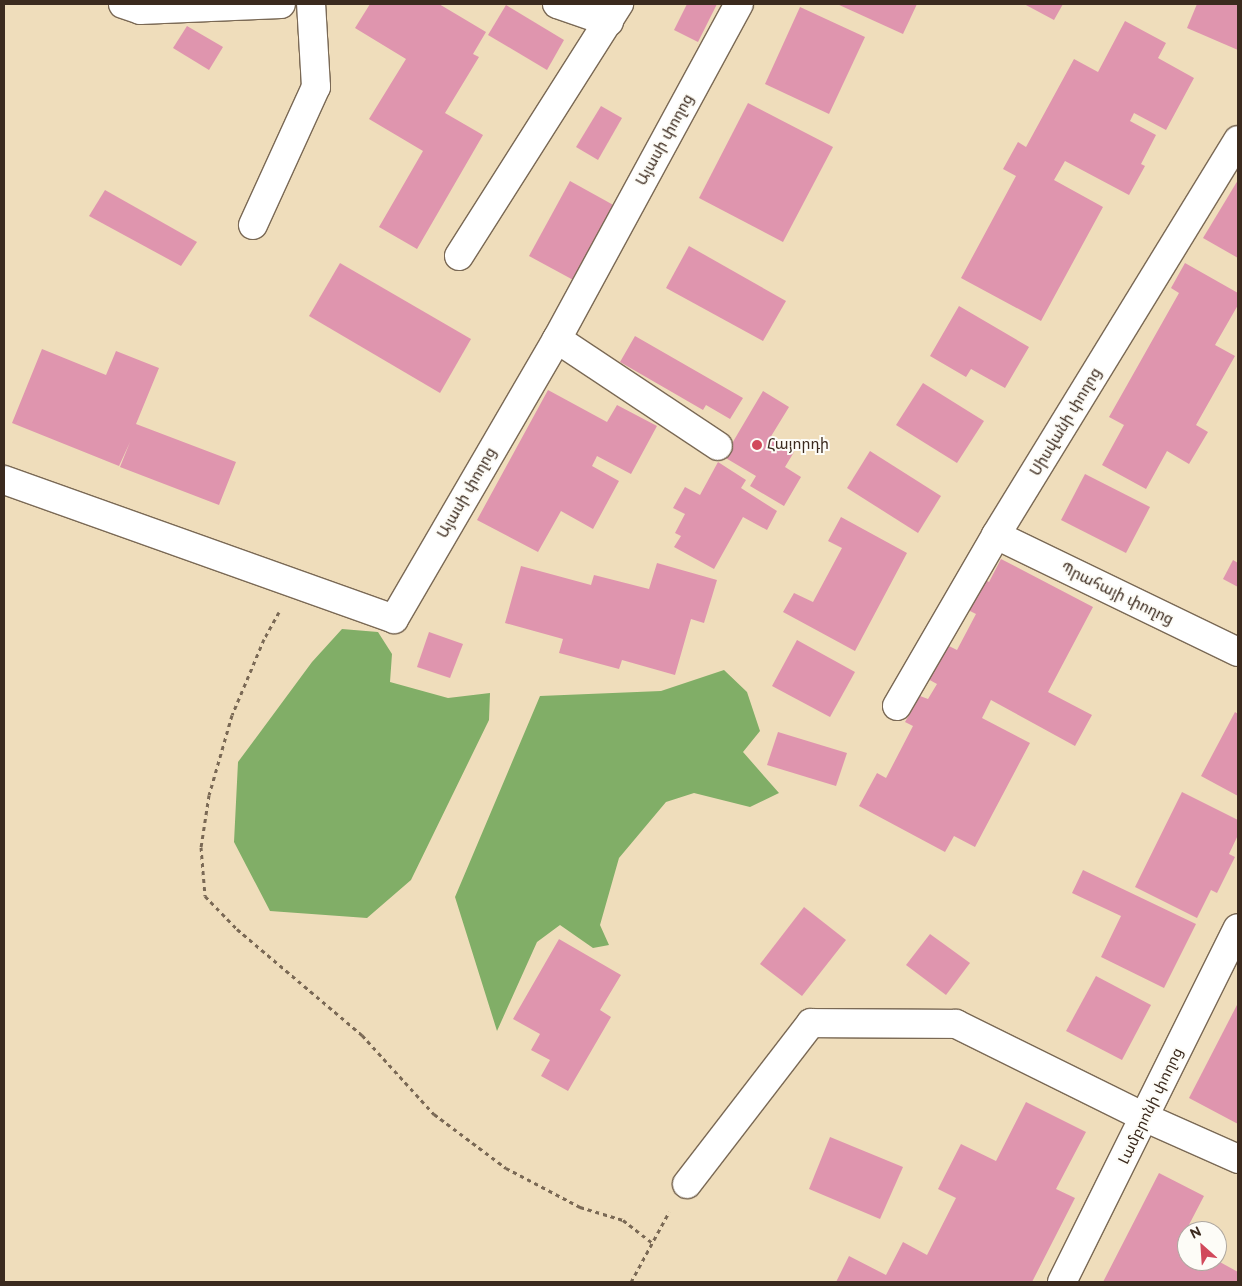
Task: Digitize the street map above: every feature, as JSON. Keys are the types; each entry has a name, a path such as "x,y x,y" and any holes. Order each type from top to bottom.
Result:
{"street":[{"path":"123,4 140,10 281,4"},
{"path":"253,225 316,87 311,4"},
{"path":"459,256 614,13 557,4"},
{"name":"Այասի փողոց","path":"4,480 294,586 394,619 557,339 740,4"},
{"name":"Սիսվանի փողոց","path":"897,706 996,535 1238,140"},
{"path":"557,339 718,446"},
{"name":"Պրահայի փողոց","path":"996,535 1238,652"},
{"name":"Լամբրոնի փողոց","path":"1062,1282 1146,1118 1238,928"},
{"path":"687,1184 812,1023 956,1024 1146,1118 1238,1159"}],"path":[{"path":"294,586 264,639 239,698 209,795 201,847 205,896 237,928 362,1035 434,1114 506,1168 580,1207 623,1220 651,1242"},
{"path":"631,1282 651,1242 687,1184"}],"green space":[{"path":"342,629 378,632 392,654 390,682 448,698 490,693 489,720 411,880 367,918 270,911 234,842 238,762 312,662"},
{"path":"724,670 747,692 760,731 743,752 779,793 750,807 694,793 666,802 619,858 600,925 609,945 593,948 560,925 537,942 497,1031 455,897 540,696 661,691"}],"building":[{"path":"370,4 439,4 486,32 473,54 479,57 445,113 483,135 417,249 379,227 423,151 369,119 406,59 355,28"},
{"path":"687,4 717,4 698,42 674,30"},
{"path":"837,4 917,4 903,34"},
{"path":"1024,4 1063,4 1054,20"},
{"path":"1197,4 1238,4 1238,50 1187,28"},
{"path":"506,5 564,40 547,70 488,35"},
{"path":"800,7 865,37 829,114 765,84"},
{"path":"1125,21 1166,43 1158,58 1194,78 1166,130 1134,113 1130,121 1156,135 1141,164 1145,166 1129,195 1065,161 1054,180 1103,207 1041,321 961,278 1016,176 1003,169 1018,142 1026,147 1074,59 1098,72"},
{"path":"187,26 223,47 209,70 173,48"},
{"path":"748,103 833,147 783,242 699,198"},
{"path":"601,106 622,118 598,160 576,147"},
{"path":"1238,180 1238,258 1203,238"},
{"path":"570,181 617,207 577,282 529,256"},
{"path":"105,190 197,242 181,266 89,216"},
{"path":"689,246 786,301 763,341 666,288"},
{"path":"340,263 471,339 440,393 309,316"},
{"path":"1185,263 1238,293 1238,305 1215,345 1235,356 1196,425 1208,432 1189,464 1167,451 1146,489 1102,465 1124,425 1109,417 1179,293 1171,288"},
{"path":"959,306 1029,347 1005,388 971,369 966,377 930,356"},
{"path":"635,336 743,398 730,419 706,405 703,410 620,362"},
{"path":"42,349 106,375 116,351 159,368 136,424 236,462 219,505 120,467 130,442 119,466 12,423"},
{"path":"923,383 984,421 957,463 896,425"},
{"path":"548,390 607,422 617,405 657,426 631,474 597,456 592,466 619,481 593,529 561,511 538,552 477,520"},
{"name":"Հայորդի","path":"763,391 789,407 770,438 794,452 785,467 801,477 784,506 750,486 756,476 724,457"},
{"path":"870,451 941,496 918,533 847,488"},
{"path":"718,462 746,480 741,488 777,511 767,530 743,517 714,569 674,547 681,536 675,533 685,514 673,508 685,487 700,495"},
{"path":"1085,474 1150,507 1126,553 1061,520"},
{"path":"841,517 907,553 855,651 783,612 794,593 813,602 842,548 828,541"},
{"path":"1001,559 1093,607 1048,692 1092,715 1075,746 991,700 982,718 1030,743 975,847 954,836 945,852 859,806 877,773 886,778 913,726 905,722 920,696 928,699 937,684 926,678 945,644 957,650 976,614 964,608 980,577 989,582"},
{"path":"1233,560 1238,563 1238,587 1223,579"},
{"path":"657,563 717,580 704,623 691,619 675,675 622,660 619,669 559,653 563,639 505,623 521,566 591,585 594,575 649,589"},
{"path":"429,632 463,644 450,678 417,667"},
{"path":"797,640 855,672 830,717 772,686"},
{"path":"1235,712 1238,714 1238,796 1201,776"},
{"path":"778,732 847,753 836,786 767,765"},
{"path":"1182,792 1238,820 1238,835 1229,854 1235,857 1217,893 1211,890 1197,918 1135,887"},
{"path":"1083,870 1196,924 1164,988 1101,957 1121,916 1072,893"},
{"path":"804,907 846,940 802,996 760,964"},
{"path":"930,934 970,963 946,995 906,965"},
{"path":"559,939 621,975 600,1010 611,1017 568,1091 541,1076 550,1060 531,1050 540,1034 513,1019"},
{"path":"1096,976 1151,1005 1122,1060 1066,1031"},
{"path":"1238,1003 1238,1124 1189,1098"},
{"path":"1026,1102 1086,1132 1056,1189 1075,1198 1032,1282 836,1282 849,1256 886,1275 903,1242 927,1255 956,1198 938,1189 961,1144 996,1161"},
{"path":"830,1137 903,1167 880,1219 809,1189"},
{"path":"1159,1173 1204,1196 1191,1221 1177,1221 1177,1271 1227,1271 1227,1266 1238,1272 1238,1282 1103,1282"}],"place":[{"name":"Հայորդի","path":"757,445"}]}
